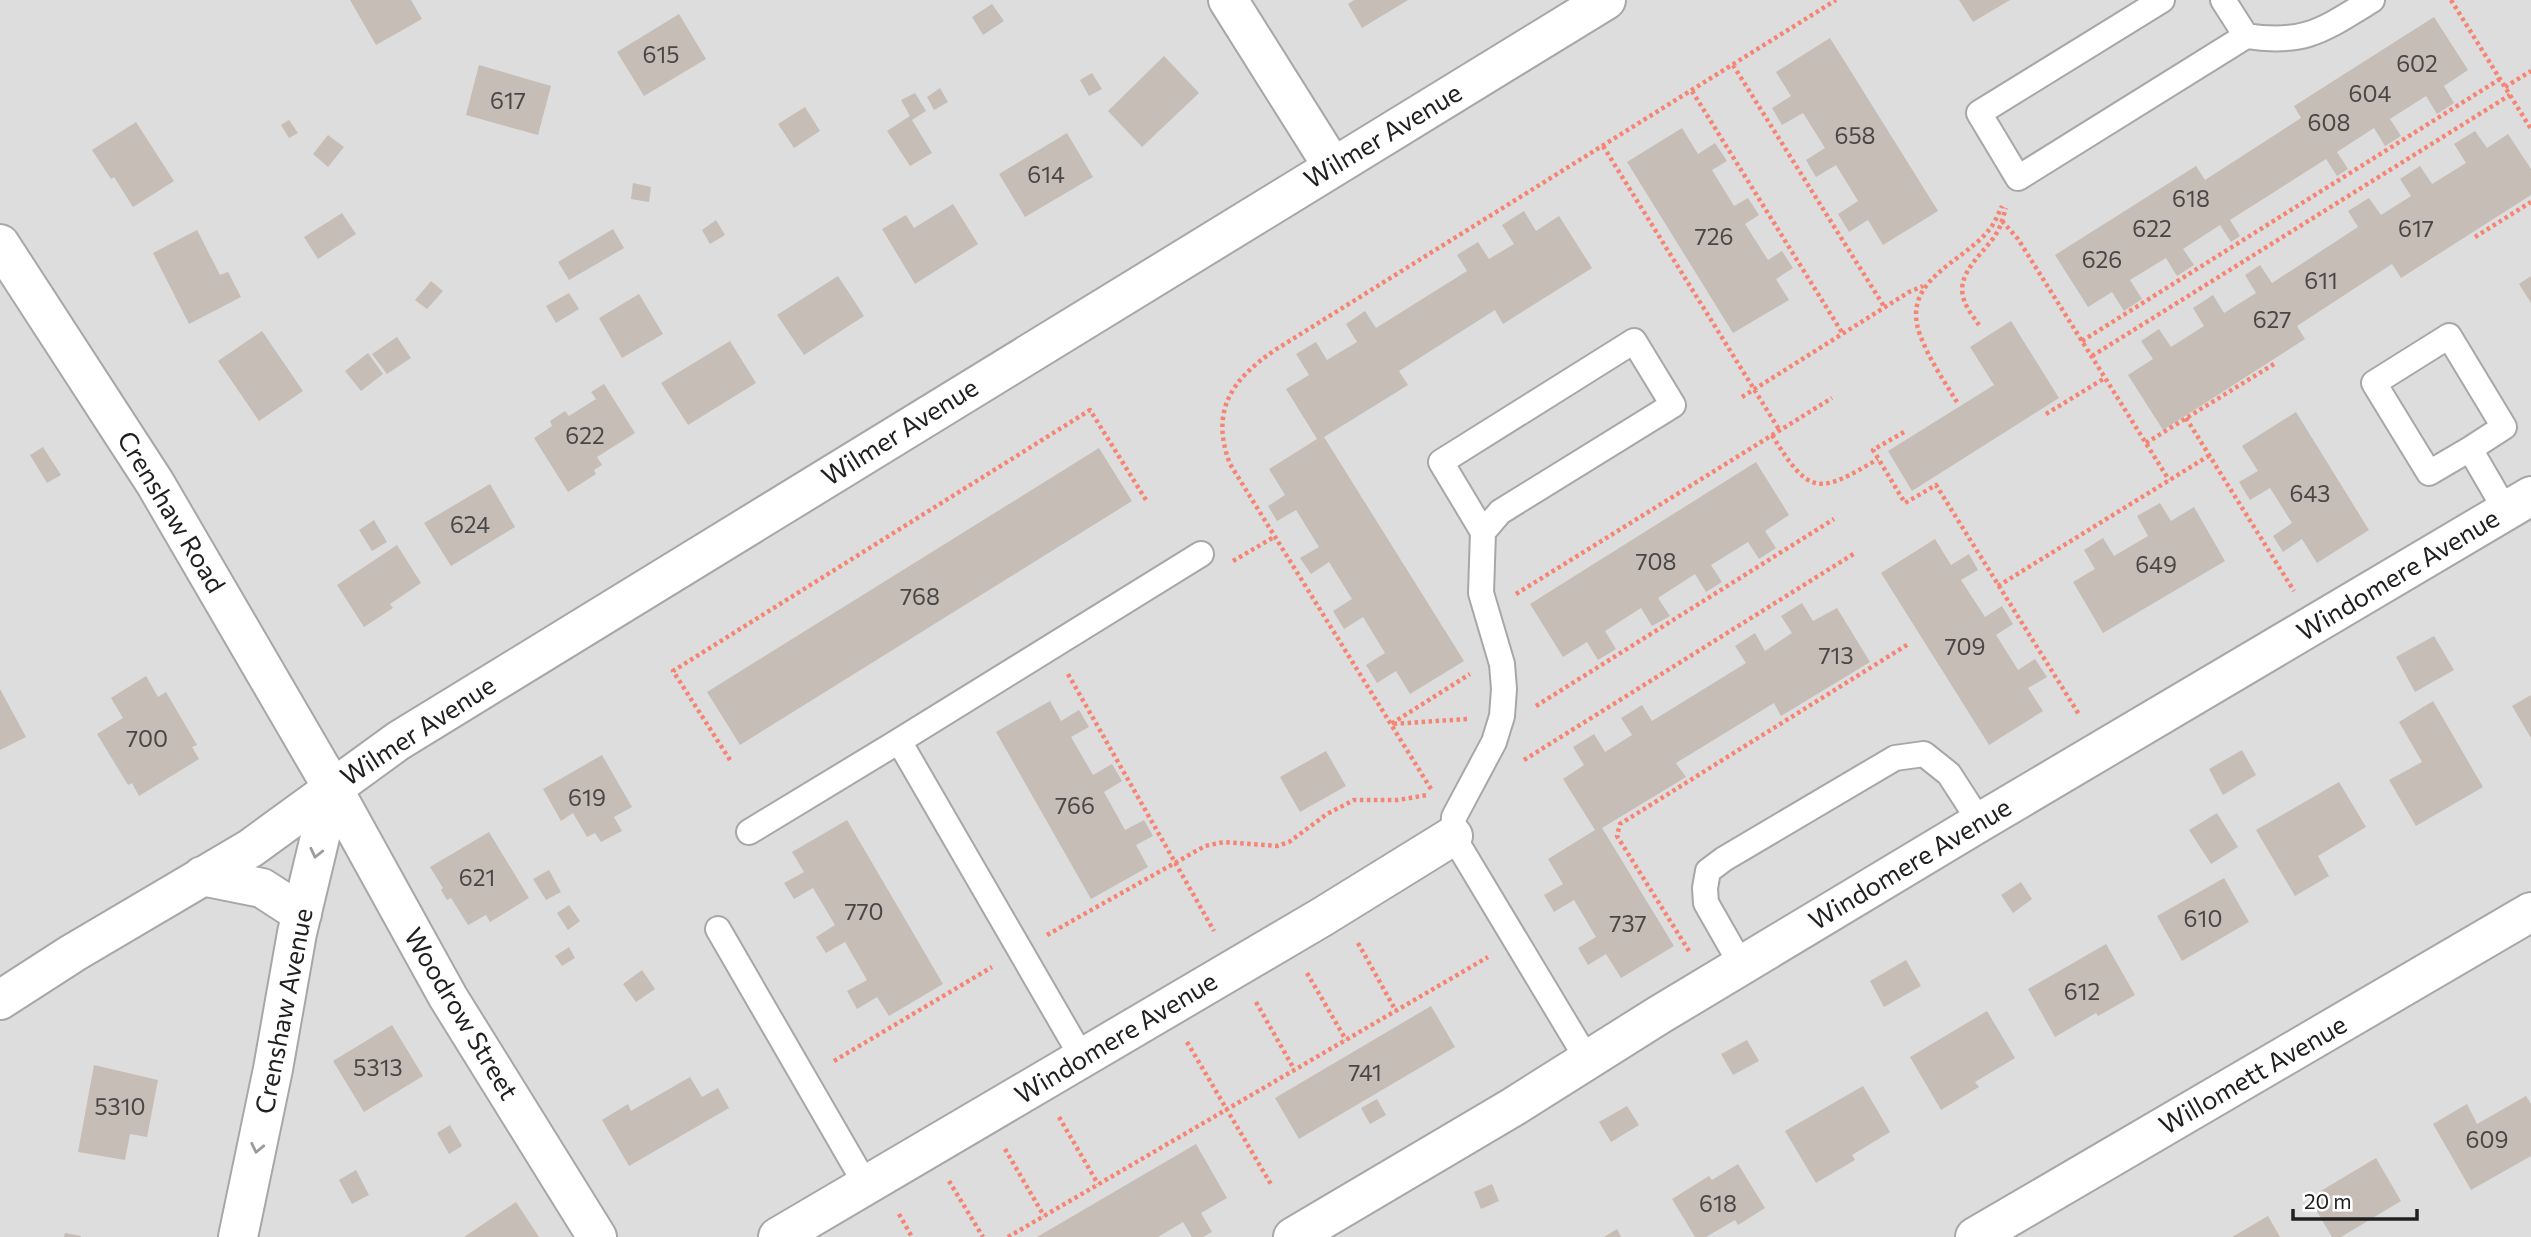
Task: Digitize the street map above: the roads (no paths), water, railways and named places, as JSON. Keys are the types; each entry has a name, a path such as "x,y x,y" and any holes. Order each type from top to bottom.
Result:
{"street":[{"path":"1228,0 1333,167"},
{"name":"Wilmer Avenue","path":"0,1000 73,953 251,848 398,741 1606,0"},
{"name":"Crenshaw Road","path":"0,244 155,483 332,787"},
{"name":"Windomere Avenue","path":"1293,1237 1501,1114 1587,1059 1980,822 2519,503"},
{"name":"Crenshaw Avenue","path":"238,1237 302,914 332,787"},
{"name":"Woodrow Street","path":"332,787 448,997 597,1237"},
{"name":"Windomere Avenue","path":"778,1237 880,1194 1083,1059 1453,836"},
{"path":"202,876 262,888 302,914"},
{"name":"Willomett Avenue","path":"1975,1237 2531,912"}],"lane":[{"path":"2162,0 1979,113 2018,178 2246,36 2272,40 2300,39 2325,29 2372,0"},
{"path":"2223,0 2246,36"},
{"path":"2449,336 2504,427 2470,449 2429,473 2374,383 2449,336"},
{"path":"1483,532 1500,512 1673,405 1634,341 1441,462 1483,532 1481,593 1496,638 1504,689 1502,716 1494,742 1454,817 1453,836 1587,1059"},
{"path":"2470,449 2519,503"},
{"path":"749,832 1201,554"},
{"path":"899,741 1083,1059"},
{"path":"1742,966 1706,903 1705,888 1709,871 1724,859 1895,758 1924,754 1950,774 1980,822"},
{"path":"718,929 880,1194"}]}
